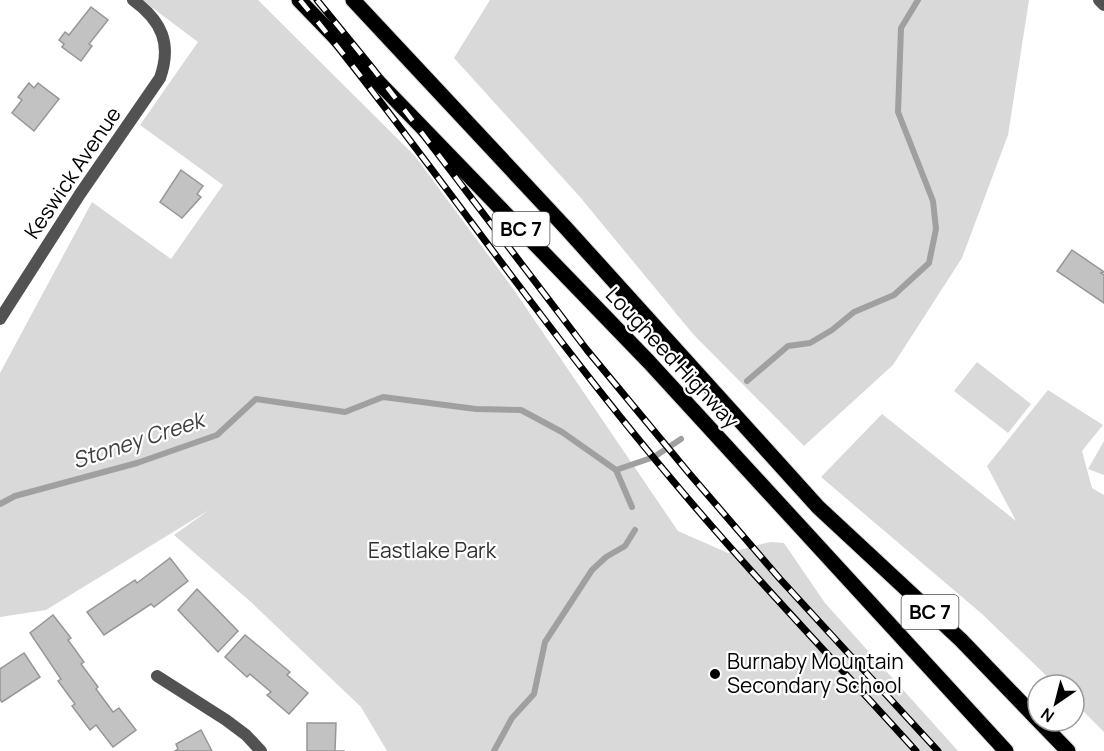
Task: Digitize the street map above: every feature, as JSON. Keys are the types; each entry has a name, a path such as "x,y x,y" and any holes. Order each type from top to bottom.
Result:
{"main road":[{"name":"Lougheed Highway","path":"299,0 618,330 1006,751"},
{"name":"Lougheed Highway","path":"353,0 565,227 818,507 961,640 1026,708"},
{"name":"Lougheed Highway","path":"1051,733 1068,751"}],"street":[{"name":"Keswick Avenue","path":"0,319 80,194 160,78 166,62 166,45 160,27 133,0"},
{"path":"1099,0 1104,5"},
{"path":"157,676 233,725 261,751"}],"green space":[{"name":"Eastlake Park","path":"142,0 258,0 415,156 514,290 678,531 728,553 770,542 784,543 825,603 958,751 387,751 361,707 252,603 174,535 209,510 46,610 0,617 0,373 92,202 171,259 223,185 140,125 198,42"},
{"path":"490,0 1029,0 1008,135 962,258 893,365 804,446 693,334 580,197 454,58"},
{"path":"977,362 1031,404 1008,433 954,391"},
{"path":"1048,390 1103,425 1082,451 1092,488 1104,495 1104,732 1086,714 1086,673 1043,673 982,614 821,477 882,414 1016,521 987,466"},
{"path":"1104,441 1104,475 1088,469"}],"building":[{"path":"91,7 108,20 89,44 92,46 81,61 62,47 64,44 59,40 65,32 69,35"},
{"path":"29,83 34,88 38,83 59,99 34,131 12,113 22,100 18,97"},
{"path":"181,170 203,186 197,194 201,197 182,218 160,202"},
{"path":"1072,250 1104,272 1101,273 1104,275 1104,303 1057,271"},
{"path":"170,558 188,581 154,607 151,604 104,635 87,612 135,580 137,583"},
{"path":"197,589 238,631 218,652 178,610"},
{"path":"53,615 71,638 68,640 84,662 81,664 98,687 96,689 113,712 119,708 136,730 113,747 96,725 90,730 72,706 75,704 58,681 61,679 30,633"},
{"path":"245,635 290,672 287,675 308,693 289,714 267,695 271,692 250,674 247,677 225,657"},
{"path":"24,653 40,677 2,702 0,700 0,669"},
{"path":"307,723 336,723 335,751 307,751"},
{"path":"201,730 212,751 175,751 178,749 176,744"}],"waterway":[{"name":"Stoney Creek","path":"747,381 788,346 810,343 832,330 854,312 894,295 929,263 936,229 933,201 898,112 901,28 918,0"},
{"name":"Stoney Creek","path":"0,504 15,496 137,463 217,435 256,399 345,412 383,397 476,409 521,410 562,432 616,470 654,457 681,439"},
{"path":"616,470 632,507"},
{"path":"494,751 512,718 534,694 545,642 592,570 606,557 625,546 635,530"}],"railway":[{"path":"300,0 393,118 620,417 728,545 916,751"},
{"path":"317,0 374,70 587,350 780,579 938,751"}],"place":[{"name":"Burnaby Mountain Secondary School","path":"715,674"}]}
